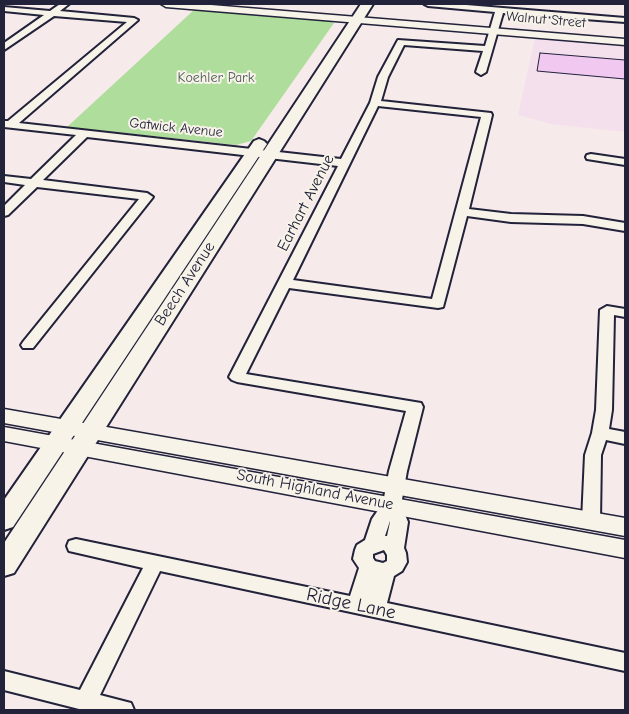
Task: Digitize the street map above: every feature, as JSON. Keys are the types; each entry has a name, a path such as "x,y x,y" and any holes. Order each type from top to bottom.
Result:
{"main road":[{"name":"Beech Avenue","path":"4,565 73,436 352,17 355,4"},
{"name":"Beech Avenue","path":"284,108 352,17 367,4"},
{"name":"Beech Avenue","path":"262,153 268,132"},
{"name":"Beech Avenue","path":"4,520 73,436"}],"street":[{"path":"4,47 65,4"},
{"name":"Walnut Street","path":"166,4 352,17"},
{"name":"Walnut Street","path":"194,4 625,41"},
{"path":"428,4 625,20"},
{"path":"4,9 134,20 7,125"},
{"path":"481,72 492,30 500,10"},
{"name":"Earhart Avenue","path":"394,495 415,407 237,378 375,103 382,77 401,42 487,49"},
{"path":"284,283 438,304 487,115 375,103"},
{"name":"Gatwick Avenue","path":"7,125 344,162"},
{"path":"4,212 85,133"},
{"path":"591,157 625,162"},
{"path":"4,179 147,197 28,345"},
{"path":"462,212 511,218 583,220 625,227"},
{"path":"592,521 593,456 604,410 607,310 625,313"},
{"name":"South Highland Avenue","path":"4,416 73,436 394,495 625,549"},
{"path":"600,433 625,438"},
{"name":"South Highland Avenue","path":"4,434 73,436"},
{"path":"373,544 381,519 394,495"},
{"path":"394,495 399,522 394,549"},
{"name":"South Highland Avenue","path":"394,495 625,527"},
{"path":"385,543 394,549 397,553 395,566 377,569 363,559 362,554 368,546 373,544 385,543"},
{"name":"Ridge Lane","path":"76,546 625,662"},
{"path":"86,701 155,563"},
{"path":"367,607 377,569"},
{"path":"4,681 123,710"}],"shaded area":[{"path":"535,38 625,46 625,132 551,124 518,115"}],"green space":[{"name":"Koehler Park","path":"195,9 328,20 334,23 251,141 236,145 67,127"}],"building":[{"path":"540,53 625,60 625,79 537,71"}]}
